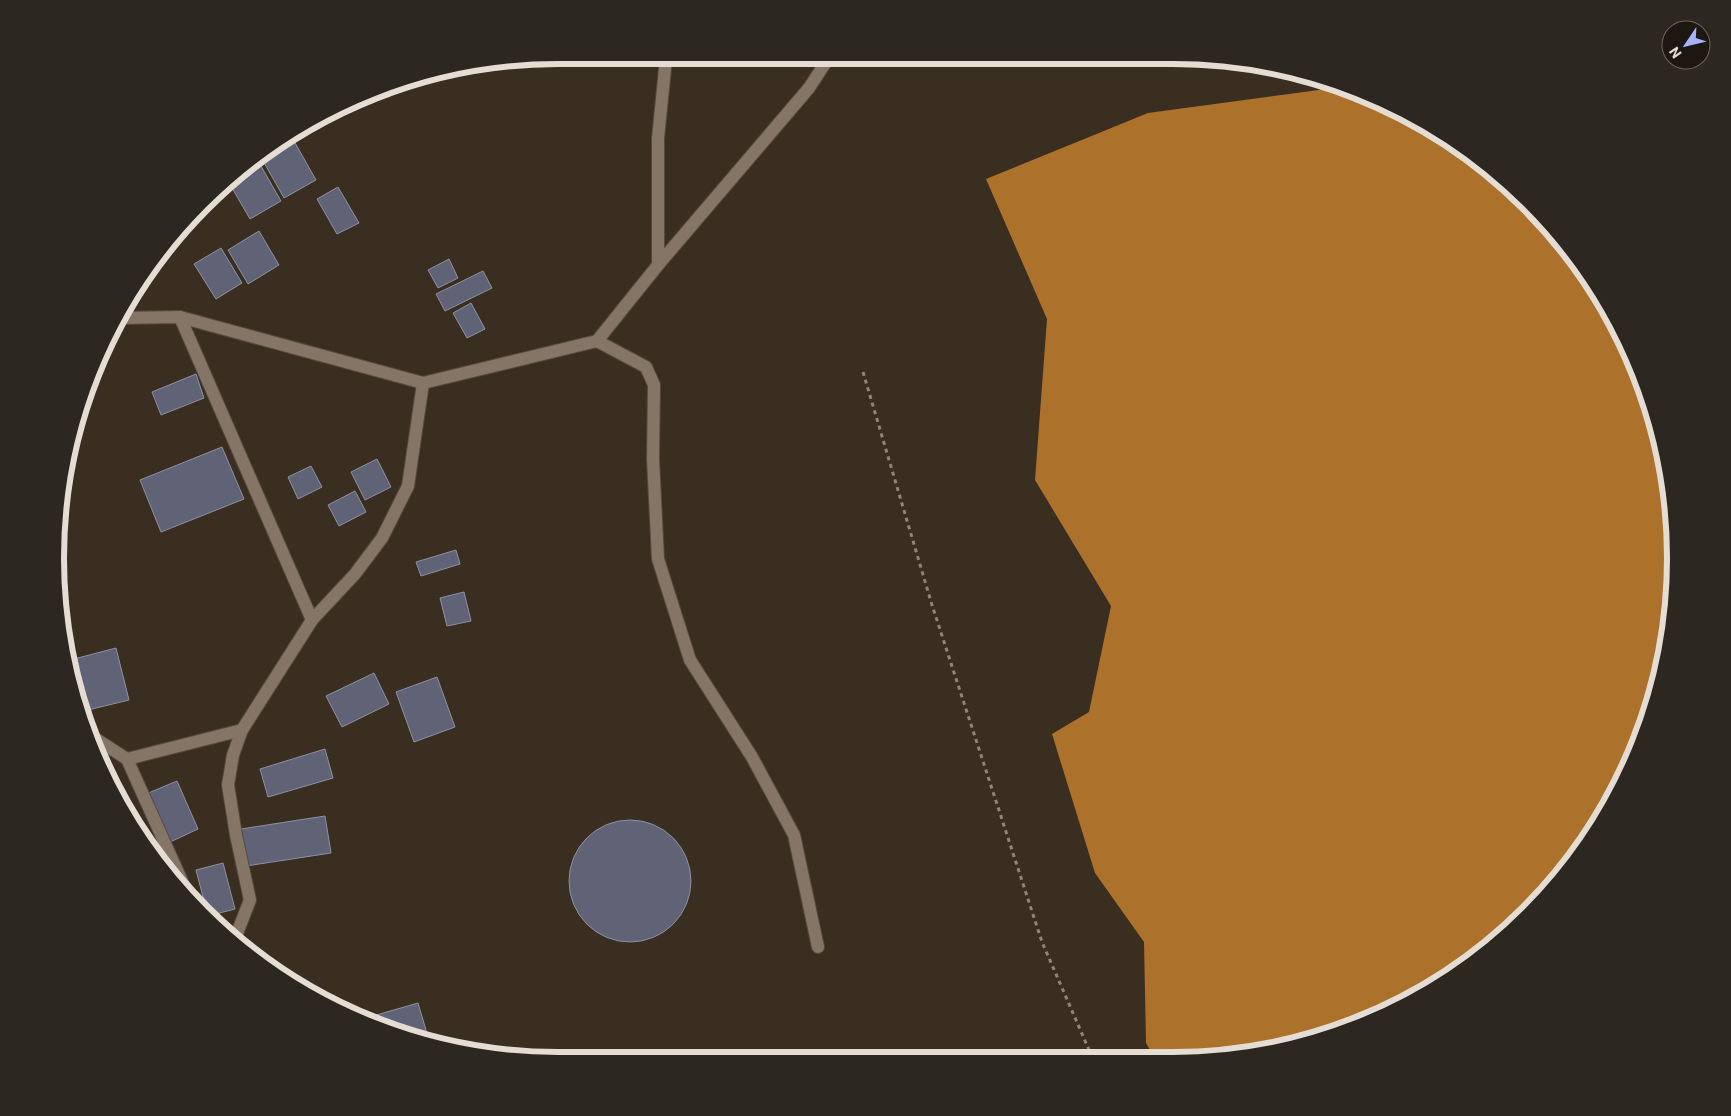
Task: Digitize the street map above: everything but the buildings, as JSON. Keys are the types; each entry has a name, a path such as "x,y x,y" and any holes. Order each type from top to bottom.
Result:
{"street":[{"path":"658,265 658,138 665,64"},
{"path":"126,318 180,317 423,383 597,342 658,265 809,88 825,64"},
{"path":"180,317 312,620"},
{"path":"597,342 646,368 654,385 653,459 658,559 690,660 752,757 794,835 818,947"},
{"path":"237,934 250,900 236,835 228,785 233,755 242,730 312,620 355,574 382,538 408,486 423,383"},
{"path":"127,759 242,730"},
{"path":"99,741 127,759 175,871"}],"path":[{"path":"863,372 932,605 1042,942 1090,1052"}],"shaded area":[{"path":"1328,89 1362,101 1392,115 1448,147 1474,166 1499,186 1545,232 1584,283 1616,339 1630,369 1650,430 1658,462 1666,526 1667,558 1663,623 1658,654 1641,717 1630,747 1601,805 1584,833 1545,884 1499,930 1474,950 1448,969 1392,1001 1362,1015 1301,1035 1269,1043 1205,1051 1151,1052 1146,1043 1144,942 1095,873 1052,734 1089,712 1111,606 1035,480 1047,319 986,179 1148,113"}]}
